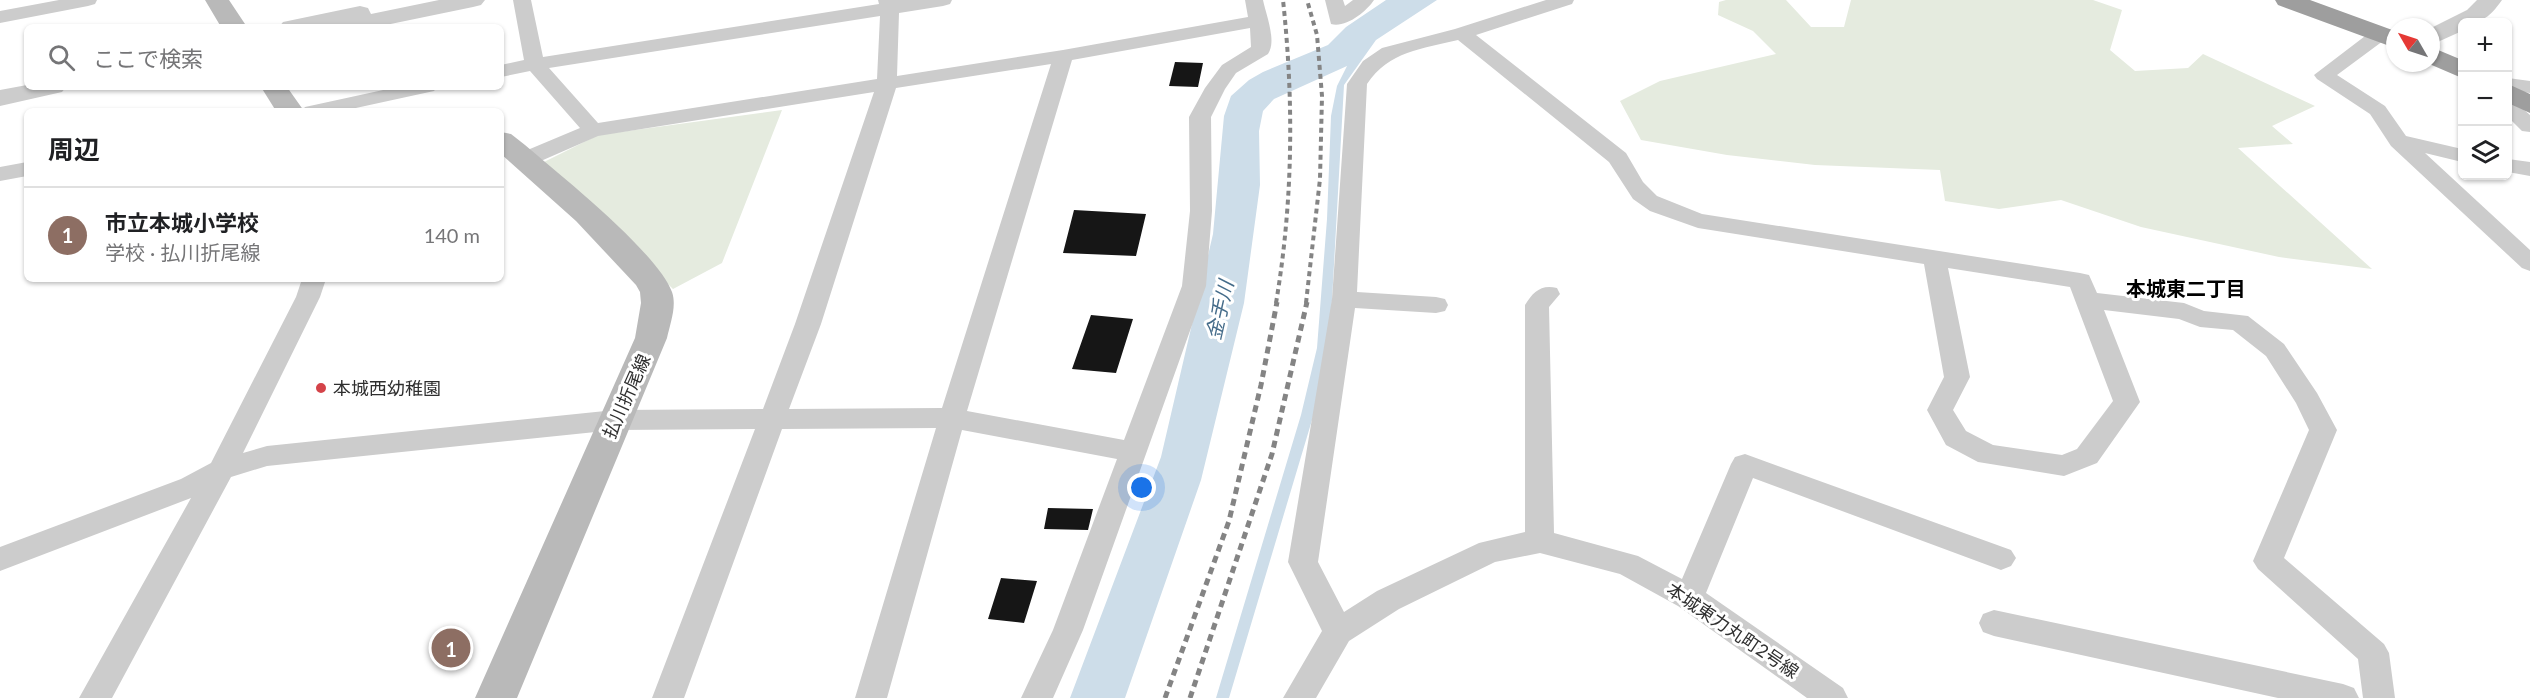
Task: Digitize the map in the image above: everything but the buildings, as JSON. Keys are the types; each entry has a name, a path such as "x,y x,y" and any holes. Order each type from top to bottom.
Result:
{"highway":[{"path":"2288,0 2386,36"},
{"path":"2440,60 2458,68"},
{"path":"2512,94 2530,105"}],"main road":[{"path":"217,0 232,24"},
{"path":"276,90 288,108"},
{"name":"払川折尾線","path":"496,698 651,338 657,307 656,290 630,258 514,150"}],"street":[{"path":"0,17 88,0"},
{"path":"306,24 423,0"},
{"path":"355,24 473,0"},
{"path":"522,0 535,64 593,130"},
{"path":"504,70 889,4 943,0"},
{"path":"1037,698 1068,630 1194,286 1201,211 1200,117 1215,88 1229,69 1261,50 1262,41 1254,0"},
{"path":"1334,0 1338,20 1365,0"},
{"path":"1338,632 1303,562 1344,299 1357,84 1370,65 1389,52 1462,33 1565,0"},
{"path":"2440,33 2475,15 2486,1"},
{"path":"668,698 808,324 887,84 889,4"},
{"path":"514,150 593,130 1064,56 1257,21"},
{"path":"1462,33 1618,158 1631,184 1649,204 1698,221 2080,281 2127,402 2087,456 2064,466 1988,456 1956,438 1940,410 1957,377 1935,260"},
{"path":"2386,38 2324,75 2378,110 2399,141 2530,263"},
{"path":"871,698 952,418 1064,56"},
{"path":"0,83 24,79"},
{"path":"2512,85 2530,87"},
{"path":"0,98 39,90"},
{"path":"326,108 413,90"},
{"path":"2512,110 2530,126"},
{"path":"2399,141 2458,154"},
{"path":"2512,167 2530,169"},
{"path":"0,174 24,170"},
{"path":"95,698 221,470 309,297 313,282"},
{"path":"1540,542 1537,305 1548,294"},
{"path":"1344,299 1436,305"},
{"path":"2088,300 2184,311 2200,318 2239,322 2276,350 2308,400 2323,430 2268,561 2373,653 2379,698"},
{"path":"0,560 191,487 221,470 267,456 615,420 772,421 952,418 1133,452"},
{"path":"1689,597 1745,464 2001,559"},
{"name":"本城東力丸町2号線","path":"1299,698 1338,632 1388,600 1490,551 1540,542 1628,564 1689,597 1832,698"},
{"path":"1994,623 2343,698"}],"shaded area":[{"path":"1786,0 1811,27 1844,27 1851,0 2093,0 2122,10 2110,50 2135,71 2188,68 2203,54 2315,106 2272,126 2293,144 2238,148 2372,269 2279,257 2141,227 2061,200 1999,209 1945,201 1940,170 1815,165 1727,155 1641,140 1620,101 1660,81 1776,54 1753,31 1718,15 1719,2"},
{"path":"782,110 722,263 673,289 544,162 598,135"}],"water":[{"name":"金手川","path":"1386,0 1437,0 1376,40 1344,85 1330,336 1315,410 1229,698 1216,698 1301,415 1317,348 1327,219 1331,116 1337,86 1347,66 1274,99 1263,111 1259,131 1260,185 1244,303 1201,480 1125,698 1070,698 1161,457 1213,234 1224,116 1231,96 1249,80 1263,72 1328,45 1346,27"}],"railway":[{"path":"1276,303 1286,227 1290,152 1289,76 1283,0"},
{"path":"1306,303 1320,179 1322,96 1317,35 1307,0"},
{"path":"1165,698 1229,521 1261,385 1277,302"},
{"path":"1190,698 1272,454 1307,302"}],"place":[{"name":"本城西幼稚園","path":"321,388"},
{"name":"市立本城小学校","path":"451,648"}],"district":[{"name":"本城東二丁目","path":"2186,288"}]}
